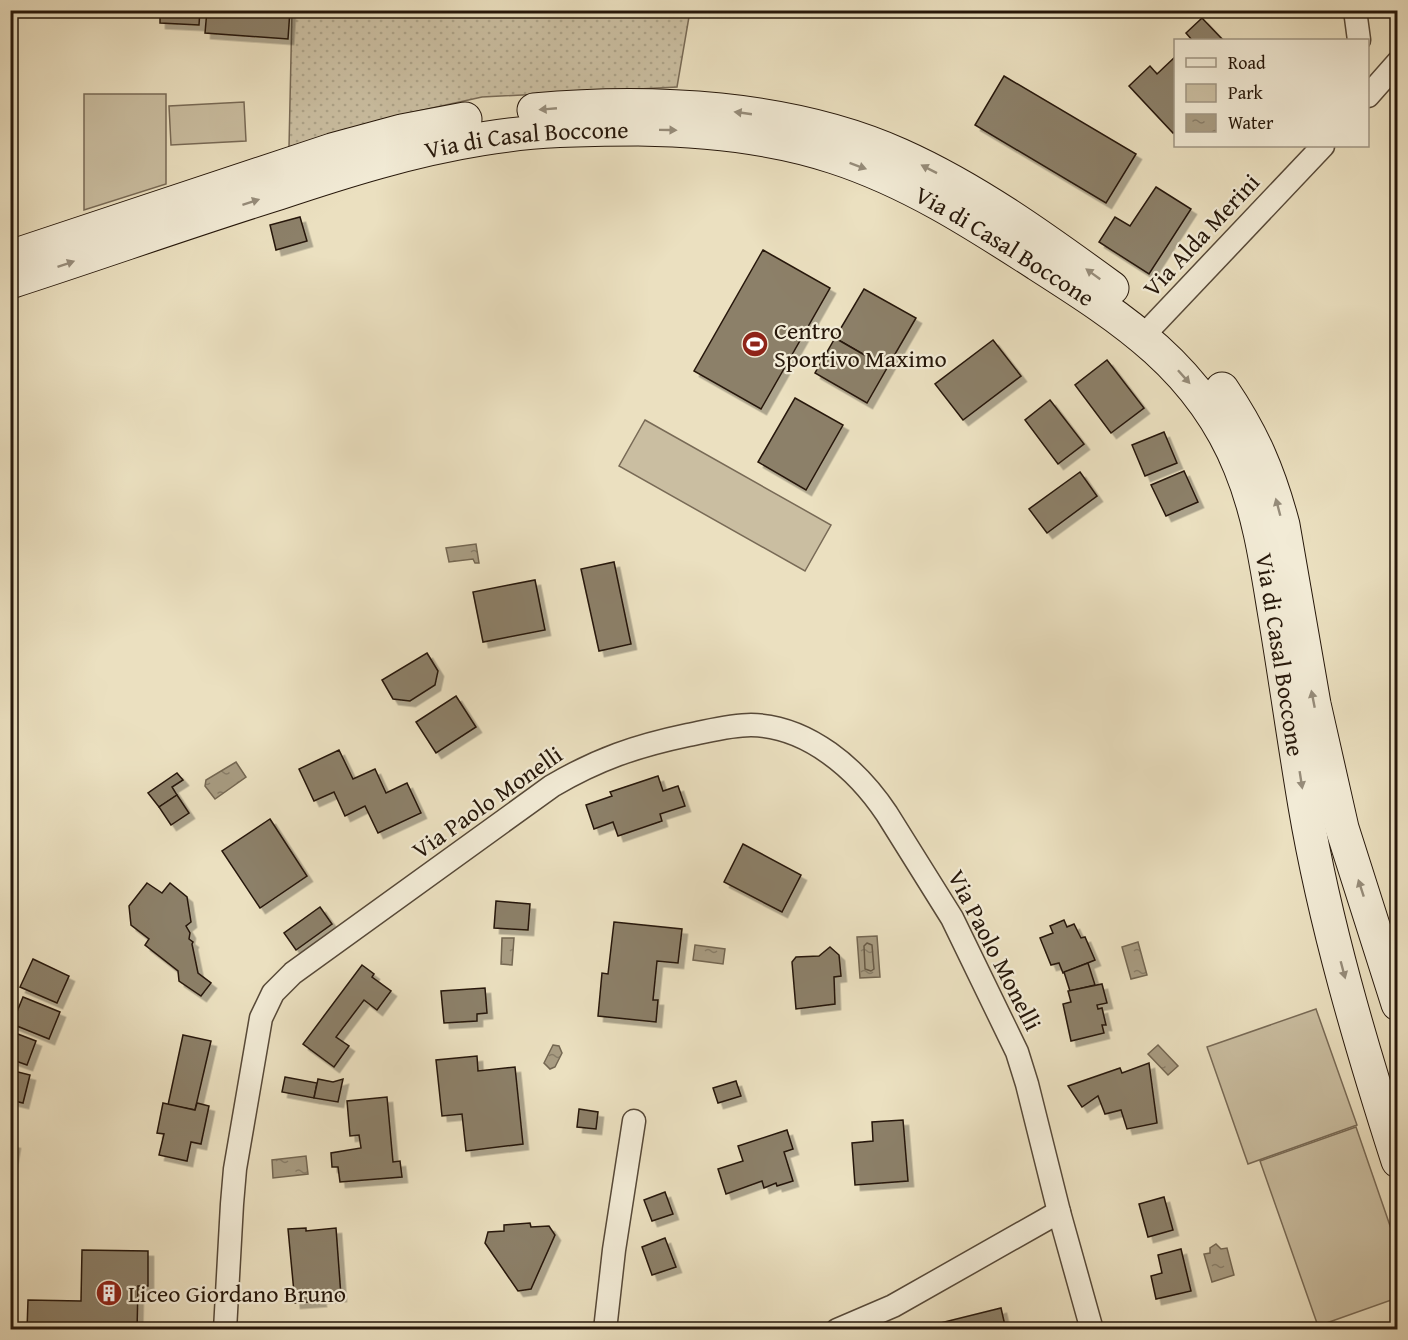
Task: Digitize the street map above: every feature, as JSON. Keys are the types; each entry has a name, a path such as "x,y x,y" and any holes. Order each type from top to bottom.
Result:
{"street":[{"path":"1355,10 1359,39"},
{"path":"1369,95 1398,62"},
{"name":"Via di Casal Boccone","path":"10,258 332,150 402,131 476,117 558,108 622,106 689,108 791,121 857,139 899,154 950,180 1015,220 1150,328 1206,404 1234,453 1249,490 1264,550 1306,814 1330,923 1367,1064 1398,1161"},
{"name":"Via di Casal Boccone","path":"10,282 342,172 412,153 485,138 525,133 595,130 706,132 783,143 834,157 899,182 975,224 1088,296 1193,352 1221,387 1248,429 1269,477 1283,525 1314,705 1342,828 1398,1004"},
{"name":"Via Alda Merini","path":"1150,328 1322,147"},
{"name":"Via Paolo Monelli","path":"225,1329 232,1204 240,1133 261,1018 267,1003 280,985 321,952 552,786 577,772 621,752 672,738 733,726 756,725 779,728 811,742 853,772 877,798 952,918 1017,1052 1092,1329"},
{"path":"605,1329 614,1250 634,1121"},
{"path":"837,1329 893,1306 1059,1212"}],"green space":[{"path":"292,11 690,11 677,87 482,97 387,118 289,147"},
{"path":"84,94 166,94 166,184 84,210"},
{"path":"244,102 246,141 171,145 169,106"},
{"path":"645,420 831,525 805,571 619,466"},
{"path":"1316,1009 1357,1125 1248,1164 1207,1047"},
{"path":"1356,1127 1397,1246 1397,1298 1318,1326 1260,1161"}],"water":[{"path":"476,544 479,563 475,563 473,559 449,562 446,548"},
{"path":"236,762 246,777 215,799 205,786 206,780"},
{"path":"877,936 880,977 860,978 857,937"},
{"path":"502,938 514,938 512,965 501,964"},
{"path":"1138,942 1147,975 1131,979 1122,947"},
{"path":"695,945 725,949 723,964 693,960"},
{"path":"553,1045 559,1046 562,1053 555,1067 550,1069 544,1063"},
{"path":"1158,1045 1178,1066 1168,1075 1148,1054"},
{"path":"306,1156 308,1174 273,1178 272,1160"},
{"path":"1216,1244 1221,1249 1227,1248 1234,1275 1212,1282 1204,1254 1210,1253 1210,1248"}],"building":[{"path":"160,10 200,10 199,25 160,23"},
{"path":"207,10 290,10 288,39 205,33"},
{"path":"1202,18 1222,39 1191,39 1186,33"},
{"path":"1174,58 1173,133 1129,86 1150,66 1157,74"},
{"path":"1004,76 1136,154 1106,203 975,125"},
{"path":"1156,187 1191,209 1149,274 1099,242 1115,217 1130,226"},
{"path":"300,217 307,241 276,250 270,225"},
{"path":"763,250 830,288 761,409 694,371"},
{"path":"864,289 916,318 887,368 835,338"},
{"path":"835,338 887,368 867,403 815,373"},
{"path":"993,340 1021,376 963,420 935,384"},
{"path":"1107,360 1144,408 1111,433 1075,385"},
{"path":"795,398 843,425 806,490 758,462"},
{"path":"1050,400 1084,444 1058,464 1025,420"},
{"path":"1164,432 1177,463 1145,476 1132,445"},
{"path":"1184,471 1198,502 1166,516 1151,485"},
{"path":"1080,472 1097,496 1047,533 1029,509"},
{"path":"614,562 631,644 599,651 581,569"},
{"path":"535,580 545,630 483,642 473,592"},
{"path":"427,653 438,671 435,685 410,701 393,699 382,680"},
{"path":"456,696 476,727 436,753 416,722"},
{"path":"339,750 353,779 375,769 386,793 407,783 421,813 378,833 365,806 345,816 334,792 314,801 299,769"},
{"path":"177,773 183,780 172,787 177,795 159,807 148,793"},
{"path":"658,776 663,791 678,786 685,806 660,814 662,821 618,836 613,822 594,829 586,805 612,796 610,792"},
{"path":"177,795 189,813 171,825 159,807"},
{"path":"270,819 307,876 260,908 222,851"},
{"path":"743,844 801,875 782,912 724,882"},
{"path":"147,883 162,893 170,883 187,897 191,922 186,926 190,933 189,939 193,942 198,973 211,983 201,996 179,981 178,971 145,945 149,939 131,925 129,906"},
{"path":"496,901 530,904 528,930 494,928"},
{"path":"320,907 332,924 296,950 284,933"},
{"path":"1064,920 1067,927 1074,924 1081,938 1085,937 1095,960 1063,973 1059,963 1051,965 1040,938 1053,933 1050,926"},
{"path":"614,922 682,929 678,963 657,961 653,1000 658,1000 656,1022 598,1016 602,973 608,974"},
{"path":"830,947 839,955 841,976 834,977 835,1004 796,1009 792,962 796,957 819,956"},
{"path":"33,959 69,976 57,1003 20,987"},
{"path":"1088,963 1095,985 1070,991 1064,972"},
{"path":"362,965 374,974 372,977 391,991 377,1010 364,1000 336,1037 349,1046 334,1067 303,1044"},
{"path":"1102,984 1107,1003 1097,1005 1098,1009 1102,1008 1106,1025 1102,1025 1104,1033 1071,1041 1063,1004 1071,1002 1068,991"},
{"path":"485,988 487,1013 477,1014 477,1021 444,1023 441,991"},
{"path":"23,997 60,1012 49,1039 12,1024"},
{"path":"10,1031 36,1041 27,1065 10,1059"},
{"path":"183,1035 211,1041 195,1110 168,1105"},
{"path":"477,1056 478,1071 515,1067 523,1144 466,1151 462,1114 442,1116 436,1060"},
{"path":"1149,1063 1157,1123 1127,1129 1121,1110 1105,1114 1098,1096 1082,1107 1068,1086 1120,1068 1122,1073"},
{"path":"10,1070 30,1075 23,1103 10,1100"},
{"path":"285,1077 317,1083 314,1098 282,1092"},
{"path":"318,1079 333,1082 343,1079 338,1102 314,1098"},
{"path":"736,1081 741,1096 718,1103 713,1088"},
{"path":"387,1097 393,1162 400,1161 402,1177 340,1182 338,1167 332,1167 331,1153 361,1148 359,1135 350,1136 347,1101"},
{"path":"163,1103 195,1110 197,1103 209,1106 201,1144 191,1142 187,1161 159,1155 164,1134 157,1133"},
{"path":"579,1109 598,1112 596,1129 577,1127"},
{"path":"903,1120 908,1181 855,1185 852,1143 873,1141 872,1122"},
{"path":"787,1130 793,1149 784,1152 793,1181 777,1186 776,1183 764,1188 762,1181 726,1194 718,1169 743,1161 738,1146"},
{"path":"10,1142 15,1143 10,1171"},
{"path":"665,1192 673,1214 652,1221 644,1200"},
{"path":"1164,1197 1173,1230 1148,1237 1139,1204"},
{"path":"530,1223 531,1227 549,1226 555,1235 531,1289 518,1291 485,1243 488,1232 504,1231 504,1225"},
{"path":"306,1228 306,1231 336,1228 341,1296 320,1298 321,1301 295,1303 288,1229"},
{"path":"665,1238 676,1267 652,1275 642,1247"},
{"path":"1181,1249 1191,1291 1156,1299 1151,1276 1162,1273 1158,1255"},
{"name":"Liceo Giordano Bruno","path":"82,1250 148,1251 148,1286 138,1286 137,1330 99,1330 100,1324 93,1324 93,1330 27,1330 28,1300 81,1301"},
{"path":"1001,1308 1006,1330 933,1330 932,1325"}],"place":[{"name":"Centro Sportivo Maximo","path":"755,344"},
{"name":"Liceo Giordano Bruno","path":"109,1293"}]}
